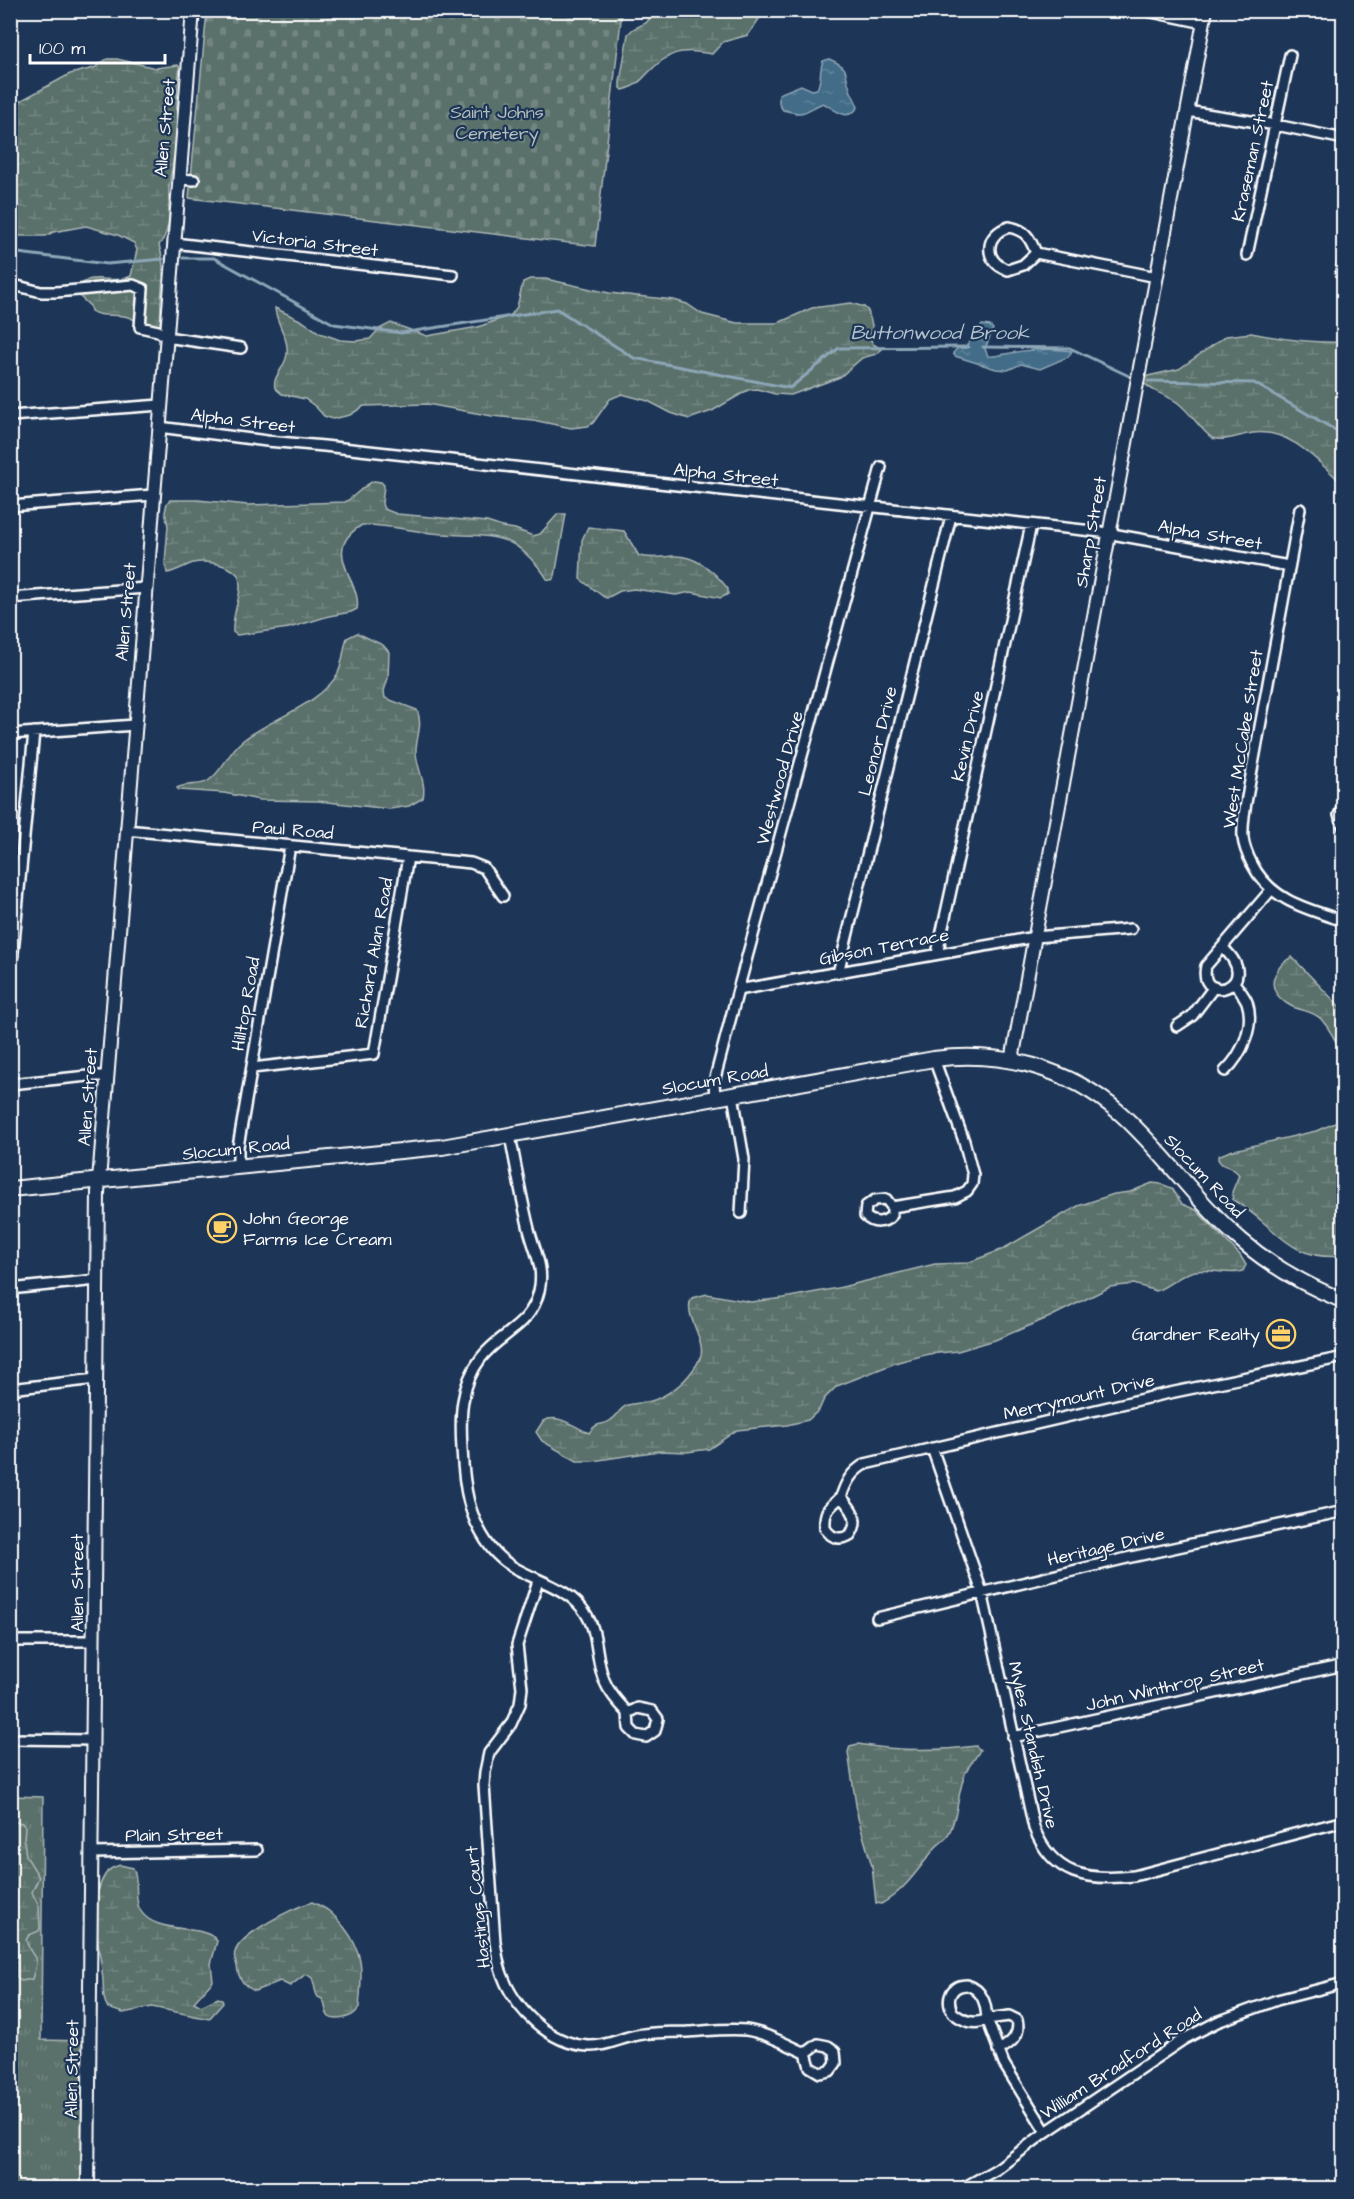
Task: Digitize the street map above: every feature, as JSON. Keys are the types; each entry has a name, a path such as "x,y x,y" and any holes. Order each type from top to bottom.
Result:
{"main road":[{"name":"Slocum Road","path":"10,1189 426,1149 510,1136 934,1059 975,1056 1012,1060 1062,1076 1101,1098 1129,1122 1241,1240 1286,1273 1344,1301"}],"street":[{"name":"Allen Street","path":"88,2188 99,1181 193,10"},
{"path":"1142,10 1205,17"},
{"name":"Sharp Street","path":"1012,1060 1205,17"},
{"name":"Kraseman Street","path":"1247,255 1290,55"},
{"path":"1187,111 1276,125 1344,139"},
{"path":"179,178 194,180"},
{"path":"1009,227 1026,233 1036,253 1023,266 1008,270 996,264 990,249 994,236 1009,227"},
{"name":"Victoria Street","path":"174,243 453,275"},
{"path":"1036,253 1157,277"},
{"path":"1341,272 1344,260"},
{"path":"10,284 48,292 133,285 143,289 140,327 158,331 166,337 241,348"},
{"path":"10,416 161,405"},
{"name":"Alpha Street","path":"159,427 267,441 1109,534 1289,566"},
{"name":"Westwood Drive","path":"715,1098 714,1082 738,990 872,507 881,467"},
{"path":"10,506 153,495"},
{"name":"West McCabe Street","path":"1300,509 1243,822 1243,840 1257,873 1271,890 1292,903 1344,921"},
{"name":"Leonor Drive","path":"838,973 951,516"},
{"name":"Kevin Drive","path":"937,954 1030,525"},
{"path":"10,598 146,588"},
{"path":"10,734 135,725"},
{"path":"10,984 34,732"},
{"path":"1344,804 1339,815 1344,828"},
{"name":"Paul Road","path":"126,831 457,861 484,868 503,896"},
{"name":"Hilltop Road","path":"238,1167 238,1147 290,846"},
{"name":"Richard Alan Road","path":"252,1068 374,1054 408,857"},
{"path":"1223,948 1235,962 1236,975 1234,983 1225,989 1214,987 1208,981 1205,969 1209,960 1223,948 1271,890"},
{"name":"Gibson Terrace","path":"738,990 1035,937 1131,929"},
{"path":"1225,1071 1235,1062 1241,1050 1248,1022 1246,1001 1234,983"},
{"path":"1177,1026 1192,1016 1214,987"},
{"path":"892,1207 955,1197 969,1189 973,1179 969,1159 934,1059"},
{"path":"10,1084 107,1076"},
{"path":"733,1095 744,1159 741,1213"},
{"path":"510,1136 529,1231 540,1261 541,1281 530,1315 489,1348 471,1376 461,1407 463,1476 466,1497 489,1546 511,1567 563,1592 583,1609 596,1636 600,1669 606,1685 612,1696 628,1713"},
{"path":"10,1289 97,1280"},
{"name":"Merrymount Drive","path":"841,1497 852,1510 855,1523 850,1535 840,1539 828,1533 824,1526 829,1505 841,1497 847,1479 858,1468 881,1459 1161,1395 1344,1357"},
{"path":"10,1389 96,1379"},
{"name":"Myles Standish Drive","path":"932,1448 982,1593 1034,1828 1042,1846 1054,1862 1085,1875 1110,1878 1134,1876 1344,1821"},
{"name":"Heritage Drive","path":"877,1618 1344,1511"},
{"name":"Hastings Court","path":"538,1581 516,1645 522,1688 520,1704 511,1724 489,1753 484,1785 495,1942 499,1965 507,1986 521,2007 538,2024 561,2040 578,2045 597,2046 636,2035 653,2033 728,2030 758,2033 806,2053"},
{"path":"10,1641 94,1641"},
{"name":"John Winthrop Street","path":"1013,1737 1344,1665"},
{"path":"10,1739 93,1740"},
{"name":"Plain Street","path":"92,1853 257,1850"},
{"name":"William Bradford Road","path":"963,2188 998,2169 1046,2132 1184,2039 1211,2025 1277,2000 1344,1983"},
{"path":"998,2050 1016,2036 1018,2022 1014,2017 1009,2016 987,2019 973,2023 955,2016 949,2005 953,1989 964,1984 976,1989 984,2001 987,2019 998,2050 1006,2068 1046,2132"}],"green space":[{"name":"Saint Johns Cemetery","path":"207,11 622,11 595,246 189,198"},
{"path":"656,11 779,11 763,13 748,35 723,42 712,54 692,51 669,56 636,84 623,90 620,82 628,34 646,23"},
{"path":"107,59 117,59 156,68 178,65 180,68 176,146 169,188 168,225 159,245 163,272 158,333 128,317 95,313 78,295 80,286 85,281 116,280 131,276 137,250 134,243 118,235 86,226 53,232 46,236 11,236 11,106 70,74 94,68"},
{"path":"530,279 546,279 609,293 674,300 687,304 702,314 737,323 778,323 812,308 851,303 864,307 868,311 872,325 871,340 873,344 882,349 876,354 862,358 840,377 791,395 757,389 748,390 712,411 689,419 648,401 622,394 610,399 593,423 588,426 571,428 427,404 364,406 350,415 333,419 324,416 305,399 282,394 275,388 275,380 286,359 287,348 275,308 320,333 340,340 370,339 379,329 391,323 427,336 478,327 511,315 517,307 523,282"},
{"path":"1251,333 1297,340 1343,342 1343,484 1303,448 1280,436 1253,433 1227,439 1212,438 1178,403 1150,388 1142,381 1148,376 1179,369 1226,336"},
{"path":"374,481 384,485 382,504 384,509 397,514 487,522 533,536 540,534 558,514 566,514 555,576 552,580 547,579 526,554 503,540 486,536 362,525 349,535 344,545 343,556 357,599 357,609 289,628 237,635 233,632 233,626 240,584 238,575 234,571 217,564 198,562 167,573 165,563 168,526 165,512 170,500 248,505 345,502"},
{"path":"588,527 624,531 639,556 689,558 704,566 717,577 728,589 728,594 721,598 691,592 676,595 634,589 604,597 580,579 582,540"},
{"path":"357,633 383,645 389,652 385,698 417,710 419,715 416,755 424,792 423,798 409,806 390,809 318,801 260,800 177,788 208,781 241,742 320,694 338,673 347,638"},
{"path":"1292,957 1343,1010 1343,1059 1334,1038 1321,1019 1310,1012 1291,1006 1282,1000 1274,988 1276,973 1282,963"},
{"path":"1343,1117 1343,1256 1308,1253 1283,1239 1233,1200 1232,1192 1239,1175 1222,1164 1218,1156 1230,1151 1316,1131 1340,1121"},
{"path":"1152,1183 1172,1188 1182,1204 1196,1210 1240,1255 1246,1265 1243,1271 1232,1273 1195,1271 1156,1291 1134,1284 1110,1287 1050,1317 995,1340 958,1351 929,1354 898,1362 837,1386 824,1399 819,1410 808,1420 787,1425 737,1430 709,1449 687,1452 659,1451 592,1461 577,1461 542,1441 536,1432 543,1421 555,1419 589,1433 595,1426 608,1422 625,1406 656,1399 681,1383 699,1361 701,1355 700,1341 690,1310 692,1298 707,1294 751,1302 784,1298 838,1288 935,1264 967,1263 1001,1250 1078,1206 1114,1194 1130,1192"},
{"path":"858,1744 917,1750 976,1746 980,1750 965,1773 954,1821 947,1837 904,1886 881,1904 876,1903 872,1866 858,1818 848,1752 850,1746"},
{"path":"11,1796 43,1797 41,2040 83,2041 81,2188 11,2188"},
{"path":"10,1822 22,1823 25,1827 26,1856 39,1877 32,1892 39,1907 40,1928 39,1931 29,1935 26,1940 36,1964 32,1979 21,1981 17,1977 16,1960 11,1955"},
{"path":"120,1865 133,1868 138,1905 147,1918 168,1926 202,1932 217,1941 211,1964 213,1981 194,2002 201,2006 218,1998 222,1999 223,2003 209,2019 152,2007 123,2013 108,2008 104,1998 96,1913 97,1899 106,1873 111,1868"},
{"path":"312,1902 327,1909 340,1922 351,1937 359,1955 361,1974 359,2007 353,2014 344,2018 336,2019 328,2016 324,2002 317,1995 312,1978 306,1974 290,1986 280,1981 255,1991 242,1981 234,1958 239,1945 257,1929 281,1915"}],"water":[{"path":"829,59 841,65 846,71 848,83 858,107 854,112 841,114 823,103 801,113 783,110 779,104 779,94 801,85 812,90 817,89 823,61"},
{"path":"982,325 993,329 985,349 988,356 1034,350 1072,351 1068,357 1040,369 1021,364 1008,370 996,369 955,356 953,353 958,348 965,348"}],"waterway":[{"name":"Buttonwood Brook","path":"10,252 107,264 163,259"},
{"name":"Buttonwood Brook","path":"183,258 214,258 334,324 401,333 557,309 634,358 790,388 839,348 968,347"},
{"name":"Buttonwood Brook","path":"983,347 1070,348 1129,376"},
{"name":"Buttonwood Brook","path":"1148,381 1254,383 1344,435"}],"place":[{"name":"John George Farms Ice Cream","path":"222,1228"},
{"name":"Gardner Realty","path":"1281,1334"}]}
